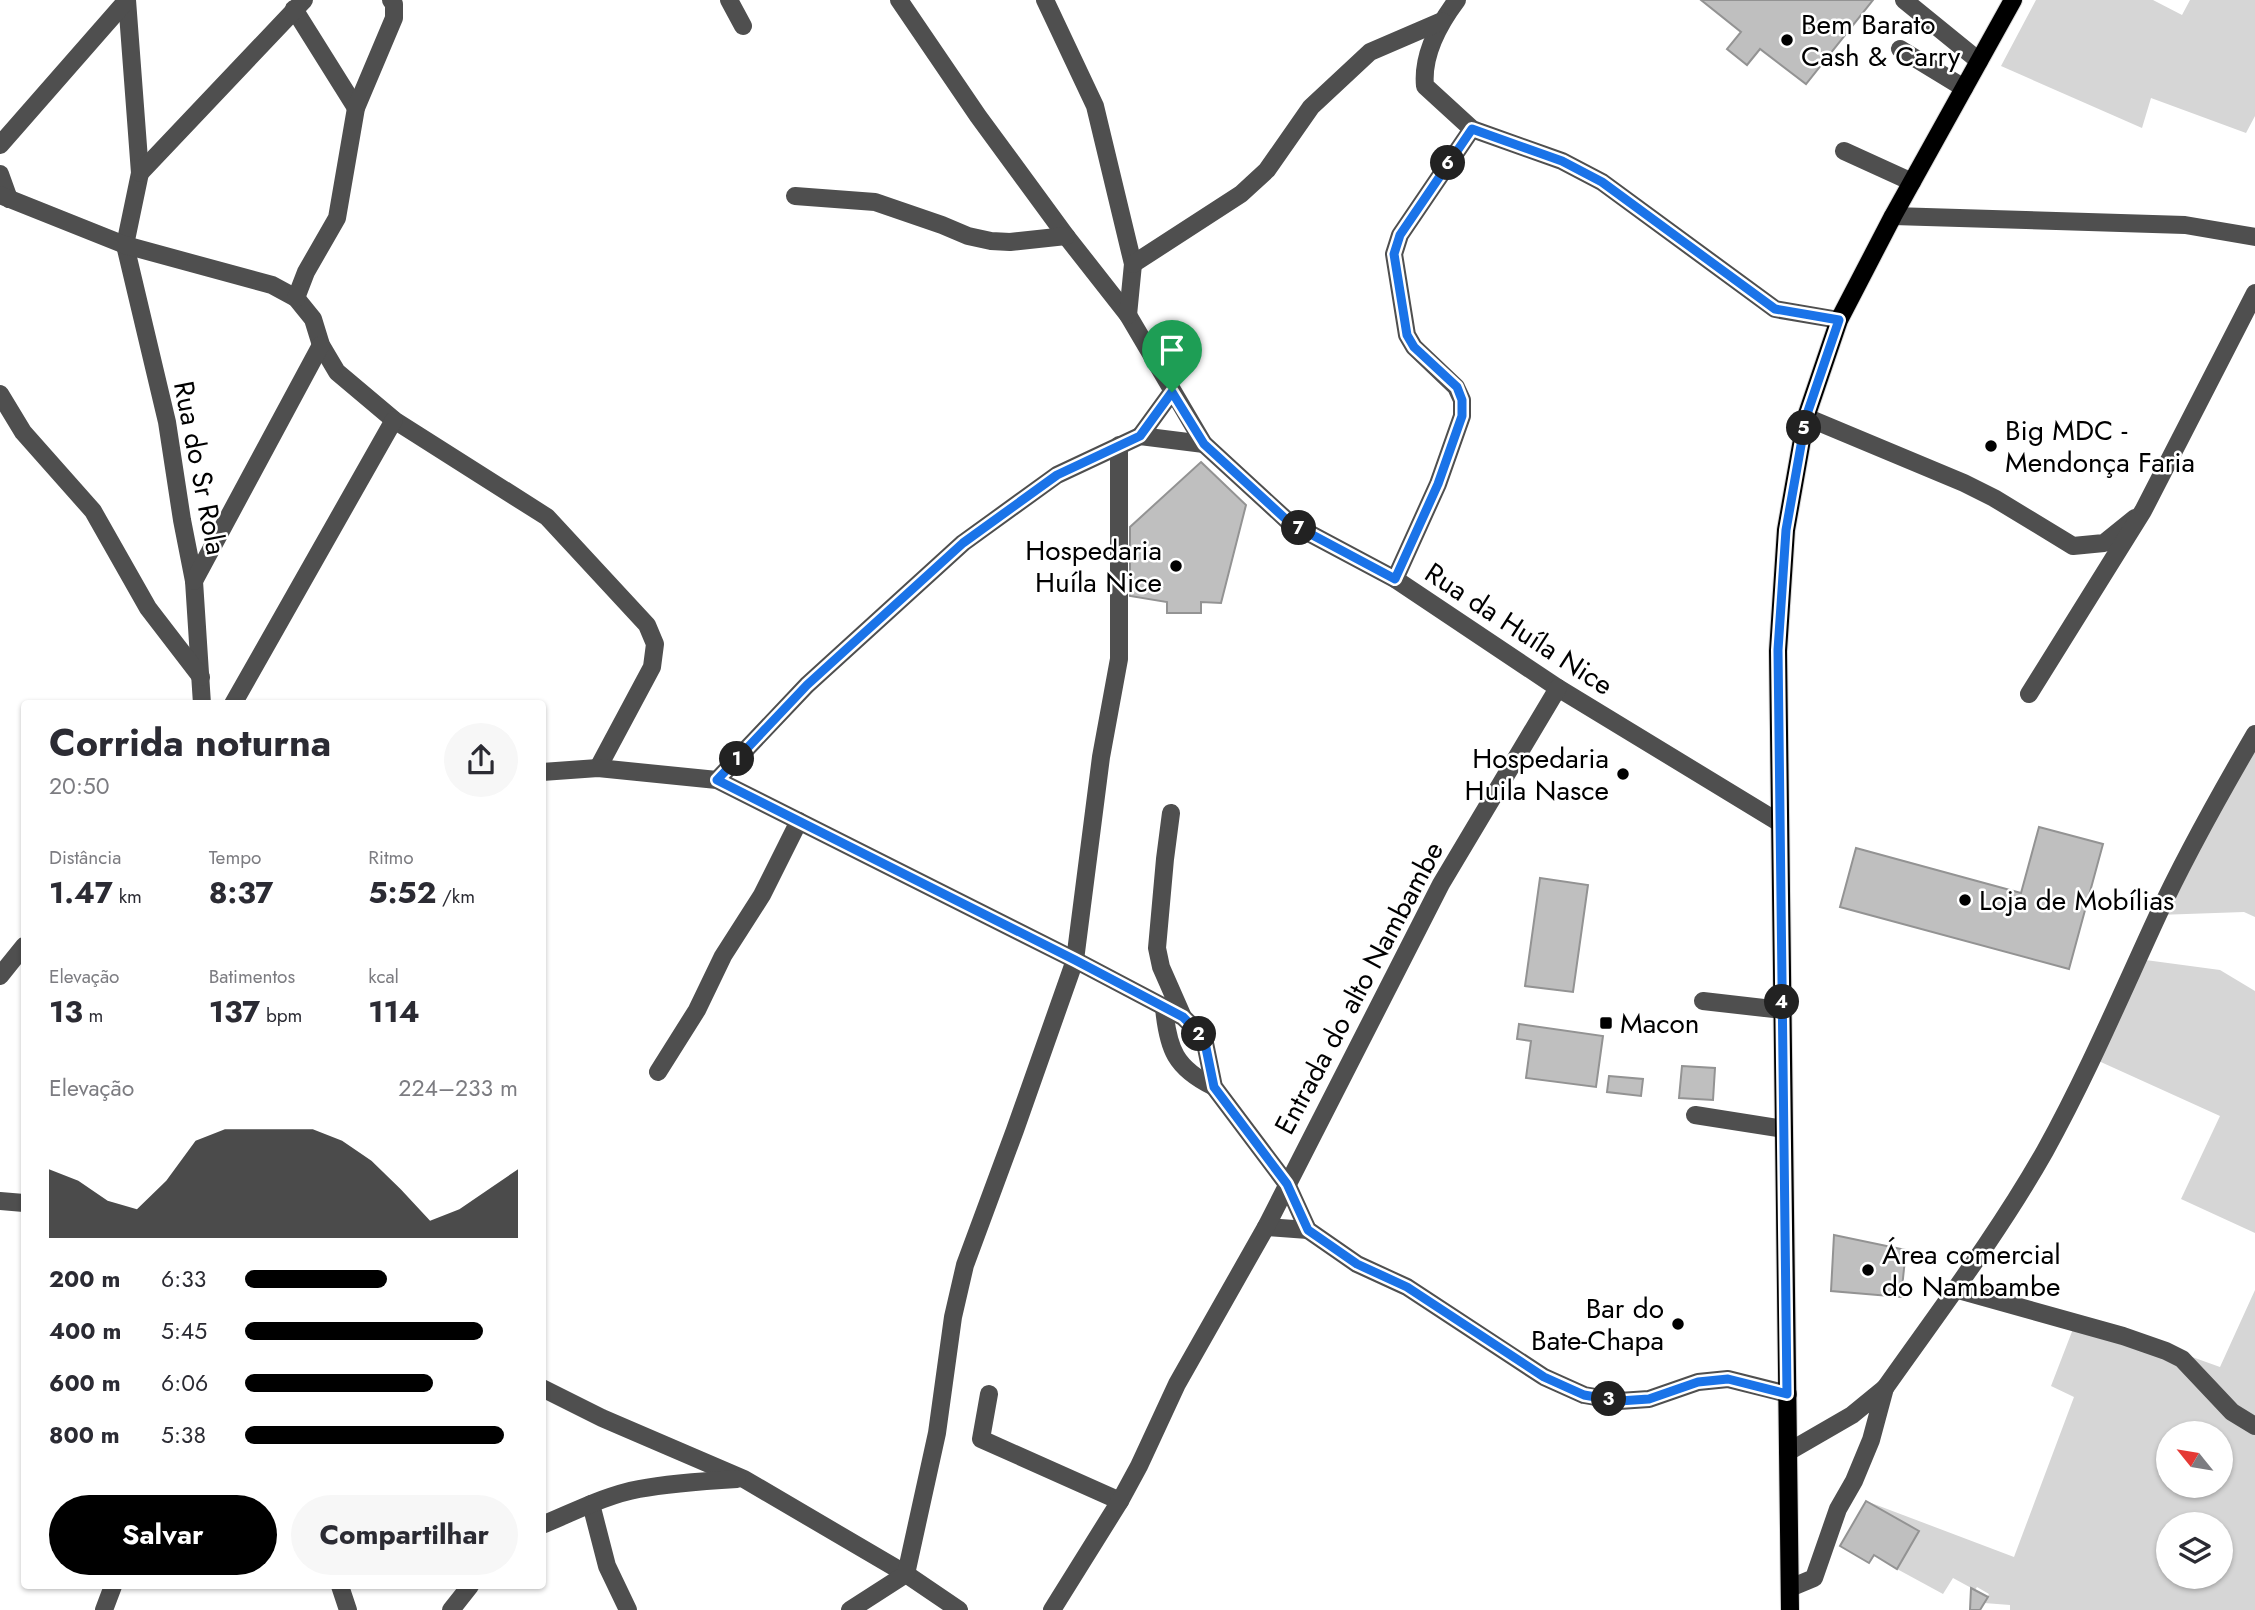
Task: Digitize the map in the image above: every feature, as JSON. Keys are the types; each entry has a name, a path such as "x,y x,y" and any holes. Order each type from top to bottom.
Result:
{"main road":[{"path":"1790,1610 1778,650 1786,530 1806,417 1839,320 1893,216 2013,0"}],"street":[{"path":"0,145 127,0"},
{"path":"125,246 140,173 127,0"},
{"path":"296,298 306,272 337,218 356,108 394,18 394,4 391,0"},
{"path":"729,0 743,26"},
{"name":"Rua da Huíla Nice","path":"899,0 978,116 1128,315 1204,444 1290,523 1395,579 1558,688 1780,823"},
{"path":"1045,0 1095,106 1133,264 1128,315"},
{"path":"1457,0 1442,21 1423,72 1425,86 1472,129 1562,161 1602,182 1775,309 1839,320"},
{"path":"1904,0 1979,61"},
{"path":"140,173 299,5 356,108"},
{"path":"1133,264 1241,194 1267,170 1311,107 1370,52 1442,21"},
{"path":"1900,49 1964,88"},
{"path":"1395,579 1438,484 1462,416 1462,400 1457,387 1414,347 1407,335 1394,254 1400,235 1472,129"},
{"path":"1844,151 1912,182"},
{"path":"0,174 5,197 125,246 272,285 296,298 313,319 321,345 337,372 394,421 547,517 647,625 655,644 652,667 598,768"},
{"path":"795,196 875,202 968,236 991,241 1010,242 1066,236"},
{"path":"1893,216 2185,225 2255,237"},
{"name":"Rua do Sr Rola","path":"125,246 167,422 181,520 194,581 202,700"},
{"path":"2029,694 2143,511 2255,293"},
{"path":"194,581 321,345"},
{"path":"1140,436 1172,392"},
{"path":"0,394 23,432 93,511 148,608 201,677"},
{"path":"1806,417 1964,483 2073,546 2104,543 2143,511"},
{"path":"235,700 394,421"},
{"path":"717,780 807,685 963,543 1057,475 1140,436 1204,444"},
{"path":"850,1610 906,1574 937,1433 953,1317 965,1265 1075,960 1101,757 1119,659 1119,445"},
{"name":"Entrada do alto Nambambe","path":"1052,1610 1139,1466 1177,1384 1266,1227 1441,884 1558,688"},
{"path":"1788,1452 1852,1415 1885,1388 2003,1222 2046,1150 2207,817 2255,734"},
{"path":"546,772 598,768 717,780 1183,1017 1205,1043 1214,1087 1287,1184 1308,1230"},
{"path":"1171,813 1157,947 1161,967 1183,1017"},
{"path":"658,1072 697,1010 723,956 762,895 799,821"},
{"path":"3,967 21,949"},
{"path":"1703,1001 1782,1010"},
{"path":"1164,1008 1175,1056 1183,1068 1214,1087"},
{"path":"1695,1115 1784,1129"},
{"path":"0,1201 21,1203"},
{"path":"1266,1227 1308,1230 1357,1264 1407,1287 1544,1377 1584,1395 1619,1401 1649,1399 1698,1382 1728,1379 1787,1394"},
{"path":"1955,1289 2123,1336 2166,1351 2182,1359 2232,1412 2255,1426"},
{"path":"1790,1588 1814,1578 1838,1509 1854,1481 1871,1440 1885,1388"},
{"path":"546,1390 602,1418 744,1479 906,1574 959,1610"},
{"path":"989,1394 981,1439 1120,1501"},
{"path":"546,1523 591,1504 637,1489 699,1481 744,1479"},
{"path":"591,1504 607,1566 628,1610"},
{"path":"104,1610 112,1589"},
{"path":"341,1589 348,1610"},
{"path":"451,1610 468,1589"}],"shaded area":[{"path":"2036,0 2153,0 2182,15 2190,0 2255,0 2255,116 2246,133 2151,98 2142,128 2001,66"},
{"path":"2255,734 2255,917 2244,912 2158,915"},
{"path":"2138,959 2220,970 2255,991 2255,1233 2181,1199 2220,1116 2092,1058"},
{"path":"2255,1290 2255,1610 2010,1610 2010,1605 1984,1603 1989,1594 1953,1578 1943,1594 1897,1569 1895,1518 1866,1501 2014,1557 2074,1397 2051,1386 2078,1316 2220,1367"}],"building":[{"name":"Bem Barato Cash & Carry","path":"1701,0 1873,0 1806,84 1760,49 1747,65 1727,49 1741,32"},
{"name":"Hospedaria Huíla Nice","path":"1201,462 1246,505 1221,603 1201,602 1201,613 1167,613 1167,602 1130,596 1130,527"},
{"name":"Loja de Mobílias","path":"2039,827 2103,844 2069,969 1840,907 1856,848 2021,893"},
{"path":"1540,878 1588,885 1573,992 1525,986"},
{"path":"1519,1024 1603,1036 1596,1087 1526,1078 1531,1041 1517,1039"},
{"path":"1682,1066 1715,1068 1713,1100 1679,1098"},
{"path":"1609,1076 1643,1079 1641,1096 1607,1092"},
{"name":"Área comercial do Nambambe","path":"1834,1235 1906,1250 1901,1297 1831,1291"},
{"path":"1866,1501 1919,1531 1897,1569 1874,1555 1869,1563 1840,1546"},
{"path":"1971,1588 1988,1597 1980,1610 1970,1610"}],"place":[{"name":"Bem Barato Cash & Carry","path":"1787,40"},
{"name":"Big MDC - Mendonça Faria","path":"1991,446"},
{"name":"Hospedaria Huíla Nice","path":"1176,566"},
{"name":"Hospedaria Huila Nasce","path":"1623,774"},
{"name":"Loja de Mobílias","path":"1965,900"},
{"name":"Macon","path":"1606,1023"},
{"name":"Área comercial do Nambambe","path":"1868,1270"},
{"name":"Bar do Bate-Chapa","path":"1678,1324"}],"route":[{"path":"1472,129 1562,161 1602,182 1775,309 1839,320 1806,417 1786,530 1778,650 1787,1394 1728,1379 1698,1382 1649,1399 1619,1401 1584,1395 1544,1377 1407,1287 1357,1264 1308,1230 1287,1184 1214,1087 1205,1043 1183,1017 717,780 807,685 963,543 1057,475 1140,436 1172,392 1204,444 1290,523 1395,579 1438,484 1462,416 1462,400 1457,387 1414,347 1407,335 1394,254 1400,235 1472,129"}]}
